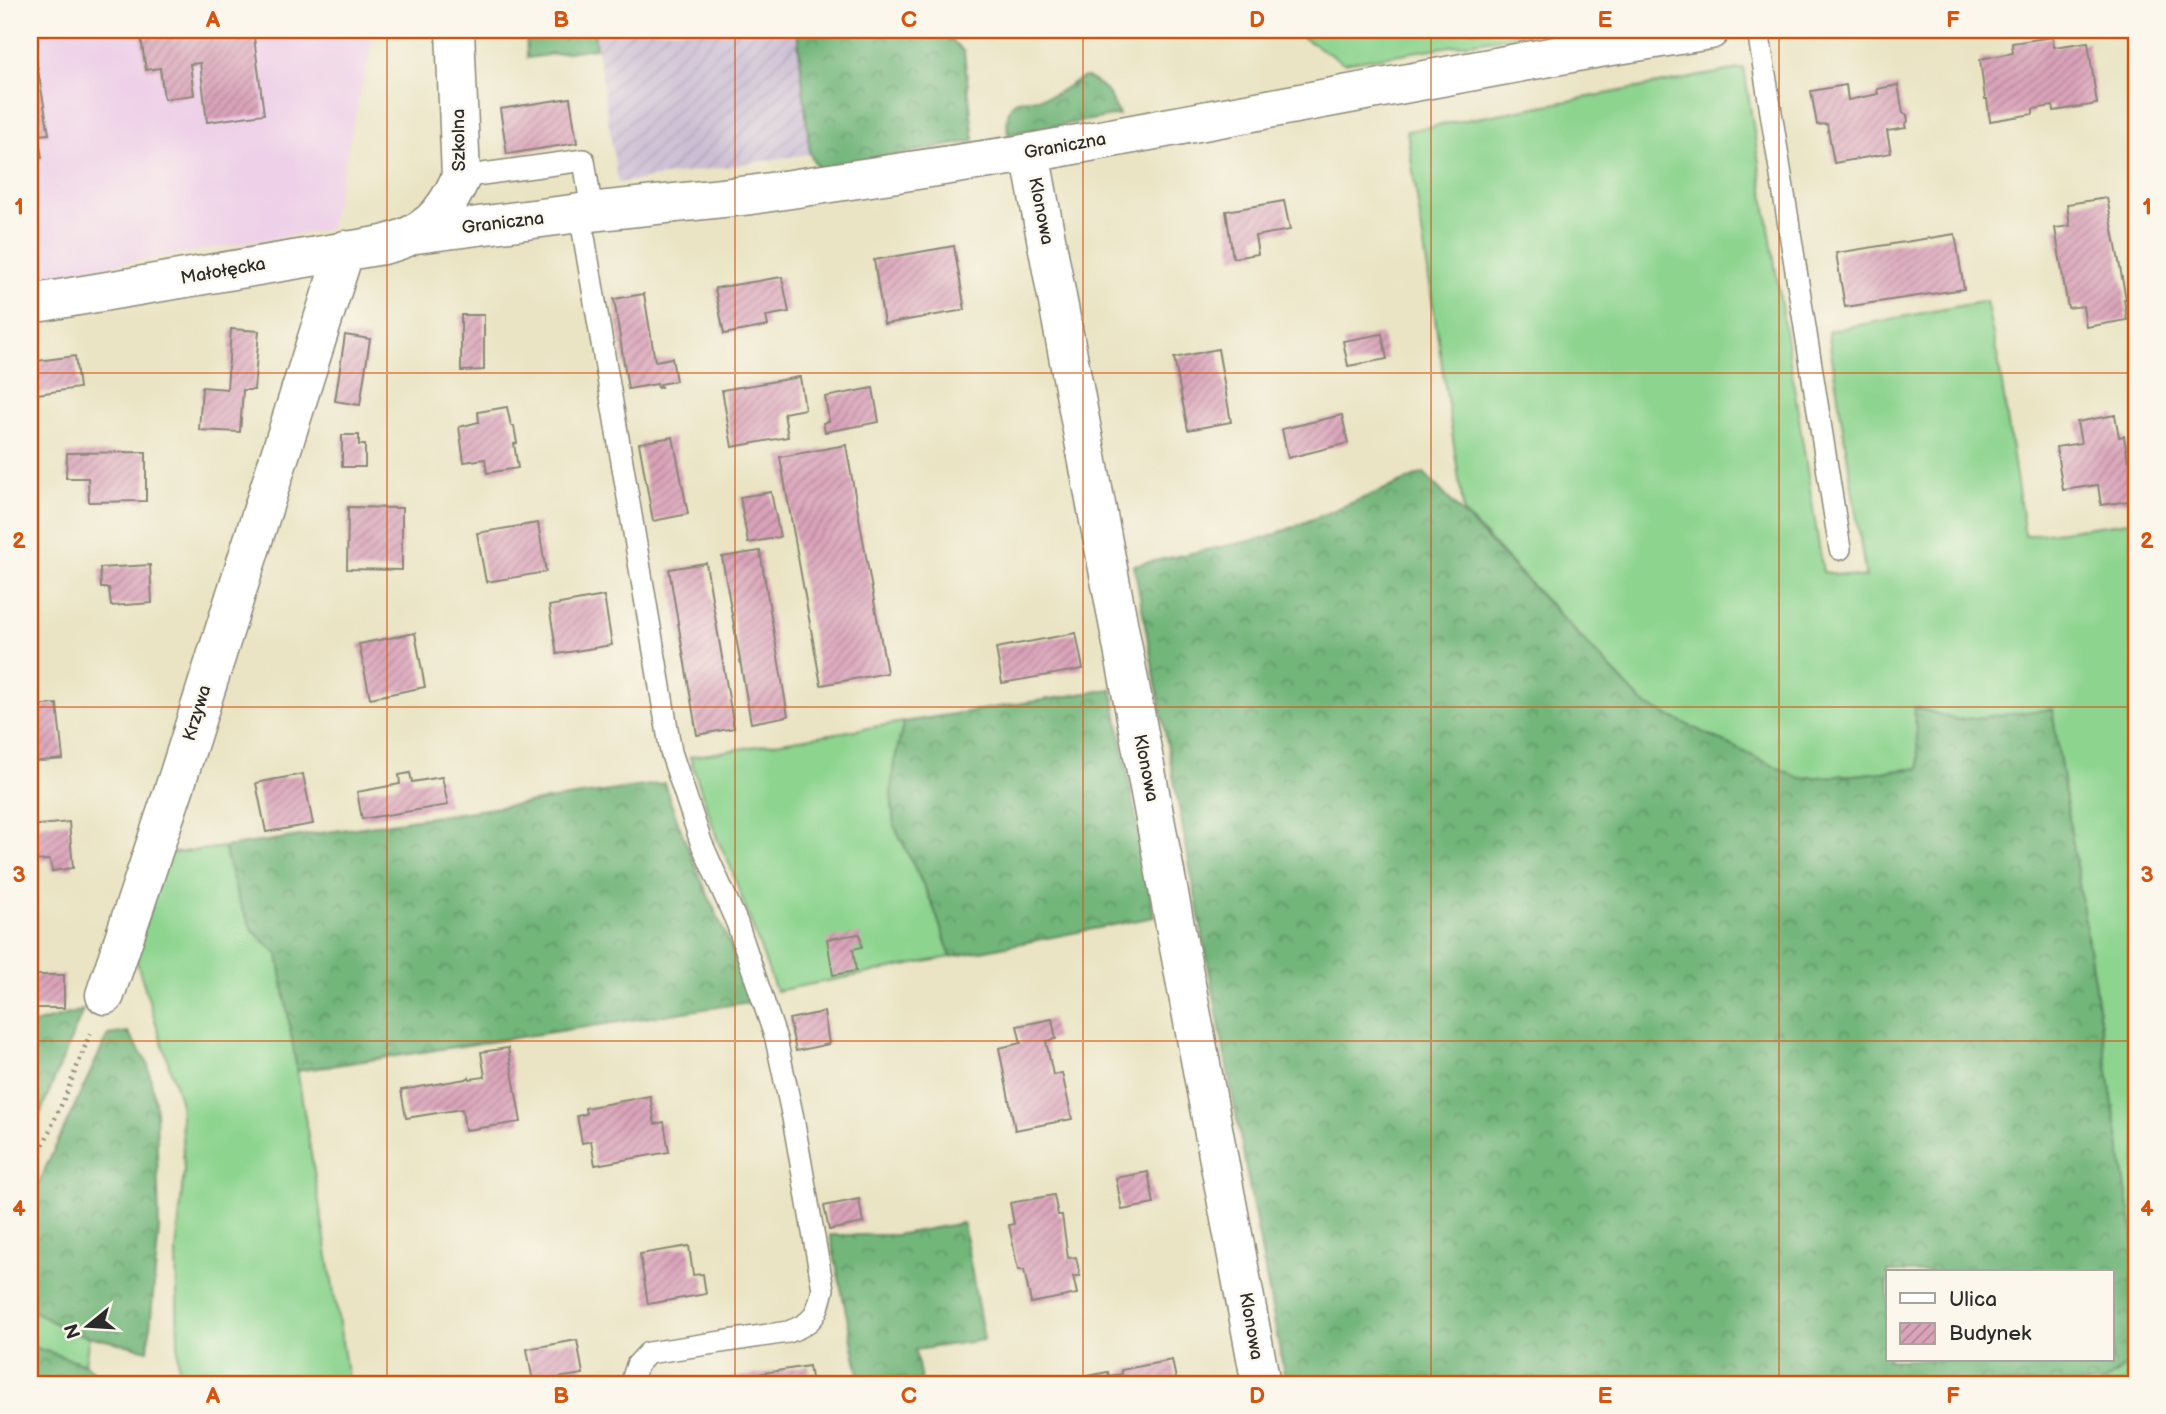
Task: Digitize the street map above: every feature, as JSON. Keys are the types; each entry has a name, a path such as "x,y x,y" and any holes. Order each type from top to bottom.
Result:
{"street":[{"name":"Szkolna","path":"416,234 432,223 446,207 461,177 456,30"},
{"name":"Graniczna","path":"416,234 751,195 1030,153 1580,51 1710,30"},
{"name":"Klonowa","path":"1030,153 1261,1384"},
{"name":"Małołęcka","path":"30,304 383,245 416,234"},
{"name":"Krzywa","path":"105,995 177,780 345,250"}],"lane":[{"path":"1758,30 1840,550"},
{"path":"461,177 584,160 586,213 671,752 701,842 737,923 776,1039 793,1118 823,1289 818,1308 811,1321 803,1327 788,1332 648,1353 636,1364 631,1384"}],"path":[{"path":"30,1169 67,1092 105,995"}],"shaded area":[{"path":"30,30 375,30 329,229 30,279"},
{"path":"594,30 797,30 810,154 618,183"}],"green space":[{"path":"526,30 594,30 596,48 527,58"},
{"path":"797,30 824,30 828,33 859,30 942,30 964,52 974,141 818,169 810,154"},
{"path":"1302,30 1551,30 1344,63 1302,37"},
{"path":"1744,68 1823,572 1866,578 1828,331 1986,301 1999,365 2025,536 2136,521 2136,1253 2052,710 1957,720 1914,707 1920,768 1799,778 1644,704 1464,513 1407,131"},
{"path":"1086,77 1107,92 1119,115 1008,134 1007,119 1009,109 1014,103 1046,97"},
{"path":"1424,473 1644,704 1799,778 1919,768 1914,707 1957,720 2052,709 2136,1253 2136,1358 2101,1384 1286,1384 1134,565 1269,537"},
{"path":"1112,689 1154,917 951,957 932,903 894,825 891,792 894,763 904,722"},
{"path":"904,722 894,763 891,792 894,825 932,903 951,957 776,991 728,860 718,841 690,757"},
{"path":"664,783 695,866 756,1001 297,1071 278,954 253,931 238,899 224,847"},
{"path":"224,847 238,899 253,931 278,954 349,1384 179,1384 176,1252 184,1171 180,1100 135,956 167,854"},
{"path":"83,1010 36,1124 30,1133 30,1025"},
{"path":"128,1032 148,1064 156,1108 159,1229 148,1350 71,1332 30,1309 30,1201 108,1035"},
{"path":"963,1223 984,1340 915,1350 922,1384 861,1384 830,1235 895,1235"},
{"path":"30,1309 71,1332 89,1336 85,1364 30,1346"},
{"path":"30,1346 85,1364 106,1384 30,1384"},
{"path":"2136,1358 2136,1384 2101,1384"}],"building":[{"path":"30,30 49,134 38,135 42,158 30,160"},
{"path":"190,30 253,30 264,114 207,122 200,63 190,64 194,95 164,99 160,68 146,70 141,38"},
{"path":"2053,37 2054,47 2088,42 2097,104 2054,111 2053,106 2033,109 2033,114 1990,121 1980,59 2013,53 2012,43"},
{"path":"1846,85 1848,100 1878,94 1877,89 1898,85 1903,113 1907,115 1908,121 1906,128 1887,131 1891,153 1834,163 1827,124 1817,125 1811,91"},
{"path":"570,98 577,143 507,154 500,109"},
{"path":"2107,198 2126,299 2127,320 2086,327 2083,306 2068,308 2055,228 2070,226 2067,204"},
{"path":"1284,201 1290,230 1255,236 1258,254 1233,258 1226,211"},
{"path":"1955,234 1964,289 1845,307 1836,253"},
{"path":"954,246 965,310 884,324 874,260"},
{"path":"782,277 789,312 766,316 768,326 724,334 715,288"},
{"path":"644,294 655,361 672,358 676,381 660,384 661,387 658,388 657,384 628,389 614,299"},
{"path":"461,315 484,315 484,370 461,371"},
{"path":"231,329 259,331 254,390 243,390 240,432 199,430 202,387 227,389"},
{"path":"1382,334 1387,359 1348,366 1343,341"},
{"path":"345,335 370,339 360,405 335,401"},
{"path":"1218,349 1231,422 1188,430 1174,358"},
{"path":"75,356 79,388 30,395 30,362"},
{"path":"800,377 805,409 784,413 788,437 732,447 722,390"},
{"path":"873,388 879,422 825,432 823,423 829,421 825,397"},
{"path":"507,407 511,426 514,426 518,468 487,473 485,459 464,462 459,427 479,422 478,412"},
{"path":"1342,415 1348,443 1288,458 1282,429"},
{"path":"2115,415 2119,437 2124,436 2128,460 2136,458 2136,500 2101,505 2098,485 2063,490 2056,447 2081,443 2077,422"},
{"path":"342,435 359,435 359,445 365,445 365,467 342,467"},
{"path":"673,437 688,514 653,521 639,443"},
{"path":"846,445 887,673 821,685 780,457"},
{"path":"146,452 146,501 89,502 88,478 66,478 67,453"},
{"path":"771,492 780,537 748,543 740,497"},
{"path":"348,507 402,508 402,570 347,569"},
{"path":"538,523 546,572 486,582 477,533"},
{"path":"760,551 788,716 751,723 722,557"},
{"path":"706,563 734,728 697,735 669,569"},
{"path":"150,565 152,603 111,606 109,588 101,588 100,568"},
{"path":"604,596 612,645 557,654 549,606"},
{"path":"415,633 425,687 370,698 359,644"},
{"path":"1076,633 1083,669 1002,683 996,648"},
{"path":"57,704 63,759 30,762 30,706"},
{"path":"410,773 412,782 442,777 448,805 362,819 357,792 400,784 399,775"},
{"path":"303,774 313,824 266,832 256,783"},
{"path":"69,822 73,868 52,871 50,860 30,861 30,826"},
{"path":"860,934 862,947 853,949 856,971 833,975 827,939"},
{"path":"30,975 64,975 64,1008 30,1008"},
{"path":"824,1012 829,1044 796,1051 789,1019"},
{"path":"1052,1019 1056,1039 1046,1041 1053,1075 1062,1073 1072,1119 1015,1130 999,1048 1021,1043 1017,1026"},
{"path":"508,1048 521,1122 465,1130 462,1109 406,1118 401,1090 469,1077 485,1077 481,1052"},
{"path":"650,1096 655,1124 664,1122 669,1152 595,1165 591,1141 582,1143 577,1116 586,1114 585,1108"},
{"path":"1148,1172 1154,1204 1122,1210 1116,1178"},
{"path":"1054,1195 1058,1215 1062,1215 1068,1258 1076,1257 1080,1276 1073,1276 1077,1294 1031,1303 1024,1270 1018,1270 1009,1225 1014,1224 1010,1203"},
{"path":"859,1199 863,1223 829,1230 824,1206"},
{"path":"689,1246 693,1275 703,1274 706,1294 648,1304 640,1254"},
{"path":"577,1340 583,1374 533,1382 527,1349"},
{"path":"1172,1360 1177,1384 1070,1384 1069,1380 1108,1372 1109,1376 1122,1374 1121,1370"},
{"path":"809,1366 812,1384 713,1384 712,1381"}]}
